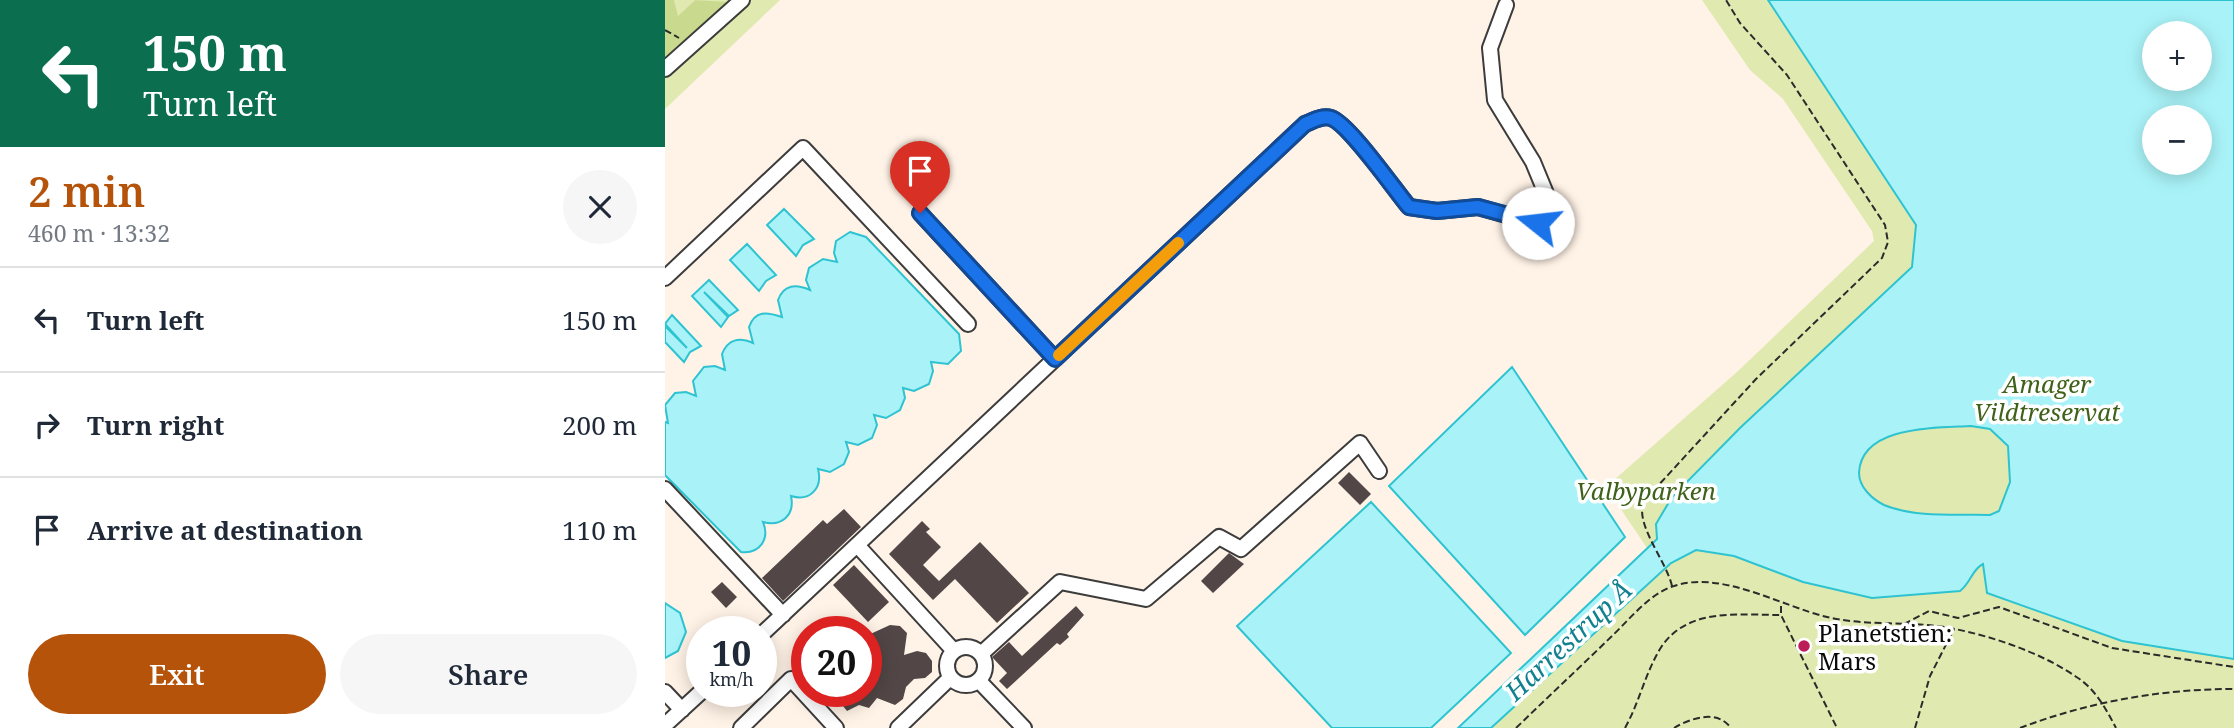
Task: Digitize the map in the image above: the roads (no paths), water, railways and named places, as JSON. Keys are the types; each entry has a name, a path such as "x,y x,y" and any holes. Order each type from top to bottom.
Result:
{"street":[{"path":"665,69 736,2"},
{"path":"777,620 1305,124 1319,118 1331,118 1346,127 1409,207 1437,211 1478,207 1538,224 1547,196 1533,162 1495,100 1490,48 1506,5"},
{"path":"665,278 803,148 968,324"},
{"path":"920,213 1055,359"},
{"path":"981,654 1060,582 1146,599 1219,537 1241,549 1360,443 1379,471"},
{"path":"665,489 783,615"},
{"path":"857,545 954,651"},
{"path":"971,647 981,654 985,670 979,681 961,685 950,678 946,667 954,651 971,647"},
{"path":"898,728 950,678"},
{"path":"741,728 791,679 836,728"},
{"path":"979,681 1024,728"},
{"path":"665,692 682,709"},
{"path":"665,725 686,705"}],"water":[{"name":"Amager Vildtreservat","path":"1768,0 2234,0 2234,659 2122,641 1987,593 1983,564 1960,591 1872,598 1803,582 1734,556 1696,550 1671,563 1491,728 1458,728 1657,539 1656,524 1672,497 1741,427 1912,267 1916,225","holes":["1971,426 1990,429 2008,446 2010,482 1999,511 1990,515 1909,512 1884,505 1864,488 1859,473 1863,457 1873,446 1886,438 1921,429"]},
{"path":"784,209 814,239 803,245 796,256 767,225"},
{"path":"850,232 866,237 959,334 961,351 948,364 931,362 933,371 929,384 914,391 903,388 905,398 900,410 886,418 874,415 877,425 872,438 858,445 846,442 849,452 844,464 830,472 818,469 819,482 813,492 804,497 791,496 791,509 786,518 776,523 763,522 765,534 762,544 753,551 741,552 665,475 665,422 668,423 665,405 675,393 686,392 696,396 693,381 704,367 715,366 725,370 722,354 731,342 743,340 753,343 749,327 758,315 767,313 782,317 778,300 784,291 795,286 810,290 806,280 809,268 823,259 837,262 834,253 836,241"},
{"path":"747,244 776,275 766,281 759,291 730,260"},
{"path":"709,280 738,310 729,316 704,292 728,317 721,327 692,296"},
{"path":"672,315 701,346 690,352 684,362 665,342 665,326 687,348 665,324"},
{"path":"1512,367 1625,537 1525,635 1389,486"},
{"path":"1371,502 1511,653 1431,728 1332,728 1237,626"},
{"path":"665,603 680,613 686,632 678,651 665,658"}],"place":[{"name":"Planetstien: Mars","path":"1804,646"}],"park label":[{"name":"Valbyparken","path":"1646,490"}],"water label":[{"name":"Harrestrup Å","path":"1568,640"}]}
